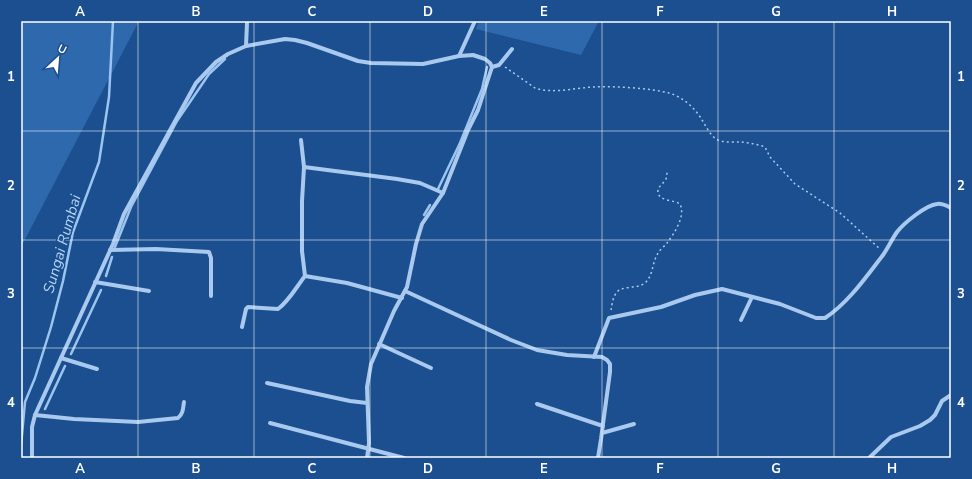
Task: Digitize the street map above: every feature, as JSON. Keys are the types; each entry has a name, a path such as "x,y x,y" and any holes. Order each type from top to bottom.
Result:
{"street":[{"path":"459,56 475,21"},
{"path":"246,46 247,23"},
{"path":"32,458 32,427 35,415 110,250 124,214 196,83 216,62 228,54 246,46 273,40 296,40 358,61 371,63 423,64 459,56 473,55 488,61 492,67"},
{"path":"492,67 499,65 512,50"},
{"path":"367,458 367,403 371,364 394,311 407,287 416,244 422,224 443,193 468,130 478,110 492,67"},
{"path":"242,327 246,309 248,307 278,309 289,298 305,276 302,251 302,200 304,168 301,140"},
{"path":"304,168 420,183 443,193"},
{"path":"594,357 609,318 661,307 719,288 786,306 816,318 825,318 842,305 902,228 925,209 938,203 951,208"},
{"path":"110,250 156,249 209,252 212,258 211,296"},
{"path":"305,276 347,283 402,298"},
{"path":"95,282 149,290"},
{"path":"405,292 511,340 537,350 567,355 602,357 607,360 610,364 598,458"},
{"path":"741,320 752,297"},
{"path":"379,344 431,368"},
{"path":"61,358 97,369"},
{"path":"267,383 350,401 367,403"},
{"path":"869,458 891,437 920,426 930,420 936,413 942,401 951,395"},
{"path":"35,415 74,419 138,422 178,418 181,416 184,402"},
{"path":"538,404 603,426"},
{"path":"270,423 404,458"},
{"path":"602,433 634,424"}],"path":[{"path":"499,65 503,65 540,90 548,91 593,87 616,87 670,94 681,99 694,108 709,131 717,139 724,142 741,142 765,147 770,157 795,184 840,213 884,253"},
{"path":"609,318 614,296 622,289 644,284 650,276 657,254 666,244 679,221 682,209 680,204 663,198 658,192 658,188 667,177 667,170"}],"shaded area":[{"path":"21,21 139,21 21,247"},
{"path":"479,21 599,21 581,55 476,29"}],"waterway":[{"name":"Sungai Rumbai","path":"21,446 25,402 35,378 51,327 63,281 73,232 99,162 109,97 113,21"},
{"path":"115,247 131,207 177,121 209,74 225,59"},
{"path":"438,189 460,143 482,89 487,67"},
{"path":"424,215 430,205"},
{"path":"106,276 112,257"},
{"path":"71,354 101,290"},
{"path":"45,409 65,366"}]}
